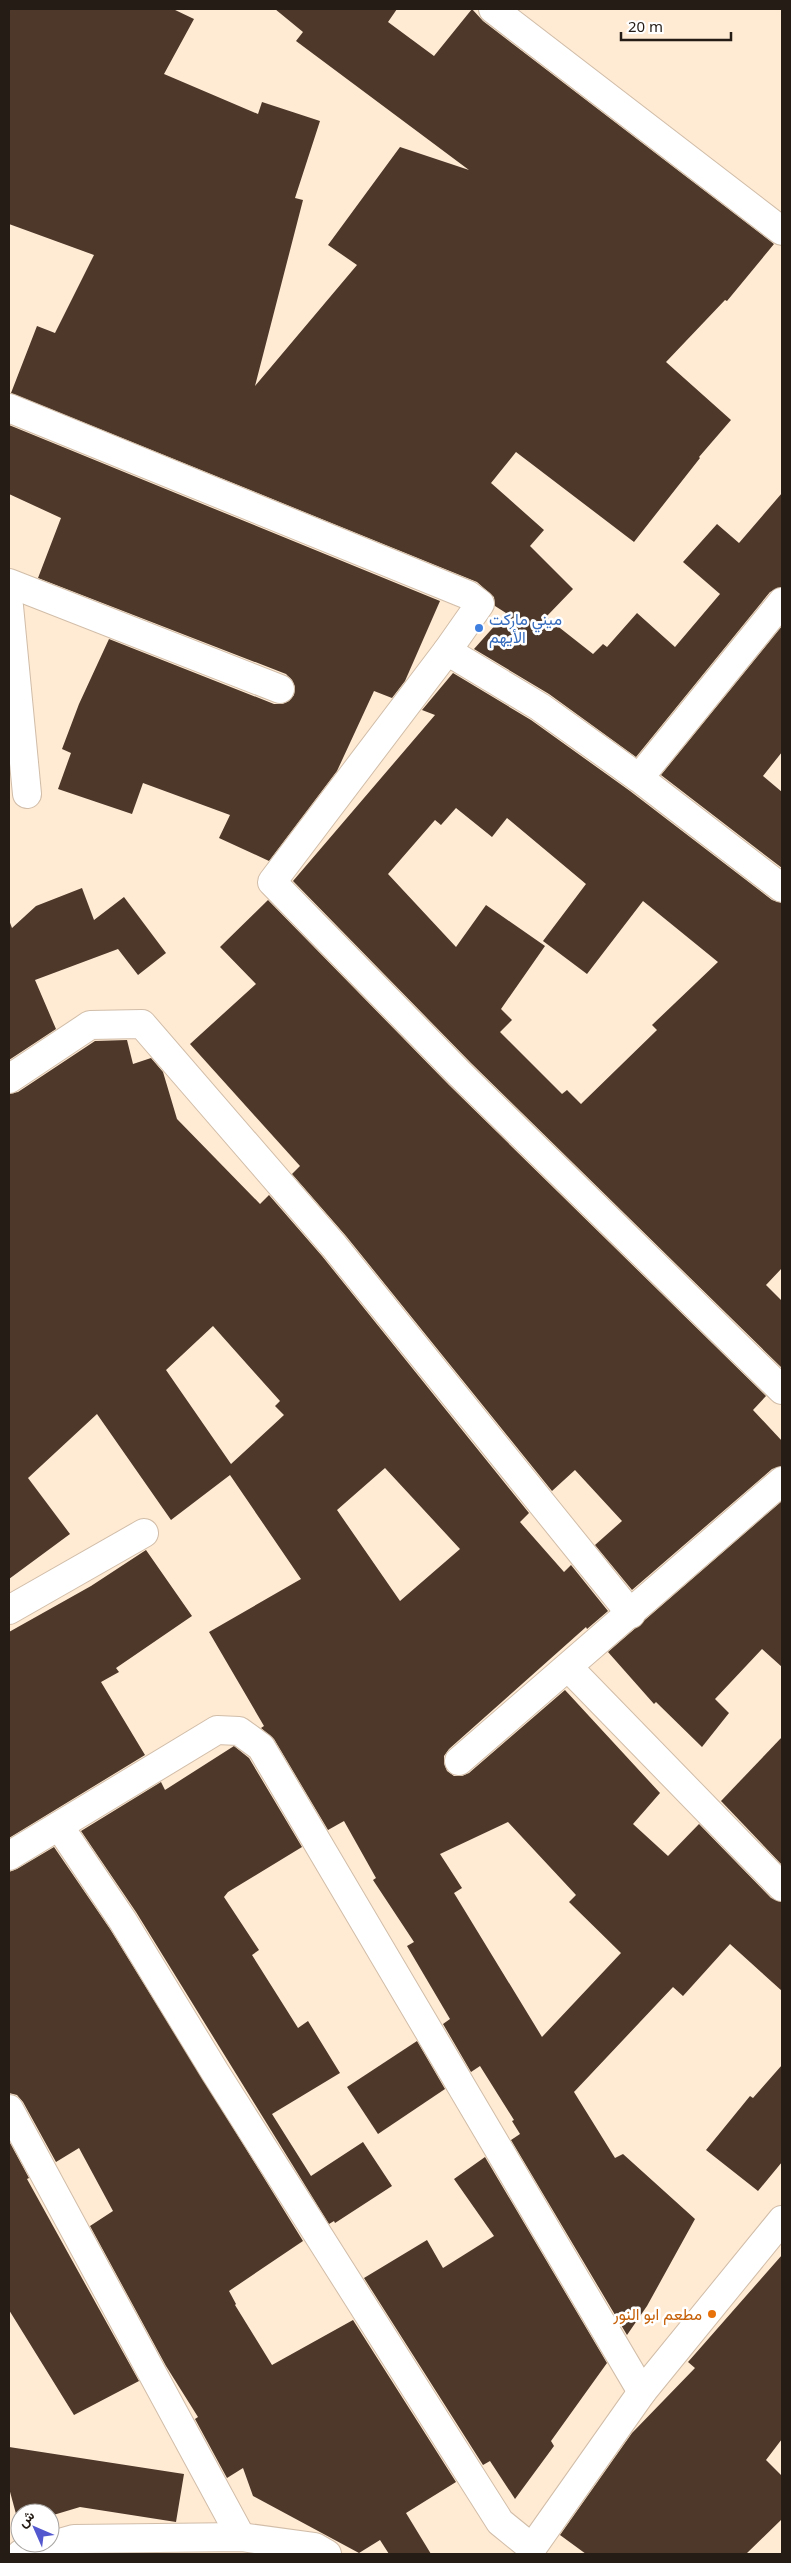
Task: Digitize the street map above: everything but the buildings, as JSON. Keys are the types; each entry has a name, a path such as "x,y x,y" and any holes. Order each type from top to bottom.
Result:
{"street":[{"path":"493,9 782,231"},
{"path":"9,408 468,595 480,604 448,651 272,882 460,1074 782,1390"},
{"path":"9,583 280,689"},
{"path":"639,778 782,602"},
{"path":"9,606 27,794"},
{"path":"448,651 540,708 639,778 782,888"},
{"path":"9,1079 90,1025 142,1024 334,1246 631,1614"},
{"path":"460,1761 782,1481"},
{"path":"9,1610 144,1533"},
{"path":"569,1668 782,1887"},
{"path":"9,1856 217,1730 239,1731 261,1747 642,2392"},
{"path":"59,1826 123,1921 215,2072 500,2522 526,2552 642,2392 782,2220"},
{"path":"9,2109 241,2537"},
{"path":"21,2554 74,2540 241,2537 315,2547 327,2554"}],"place":[{"name":"ميني ماركت الأيهم","path":"479,628"},
{"name":"مطعم ابو النور","path":"712,2314"}]}
